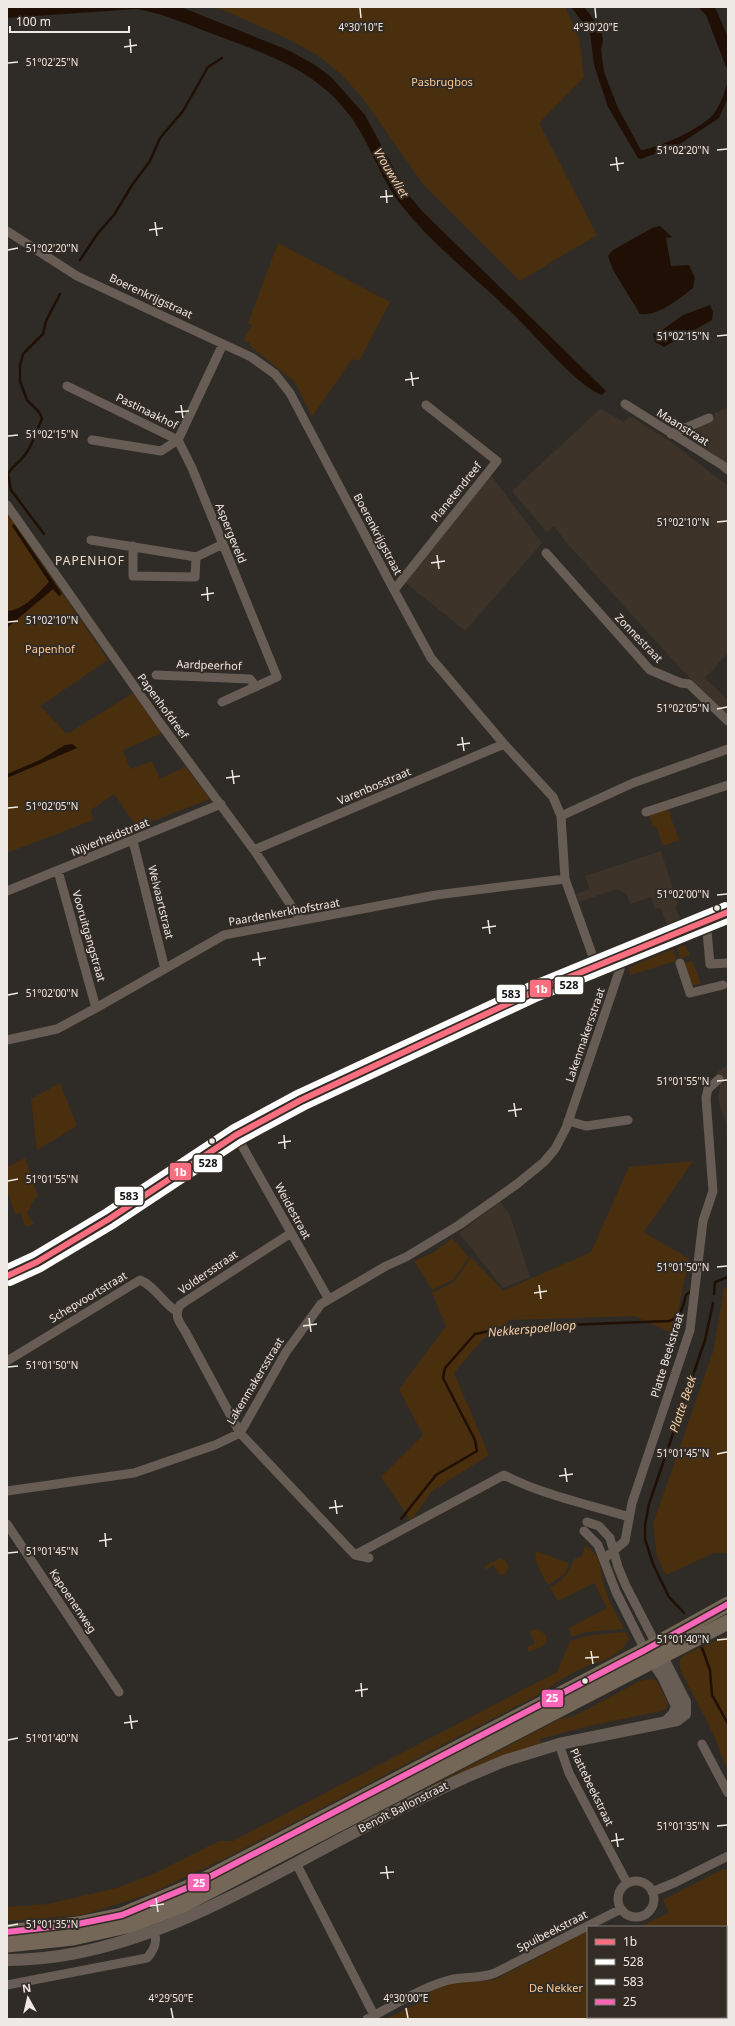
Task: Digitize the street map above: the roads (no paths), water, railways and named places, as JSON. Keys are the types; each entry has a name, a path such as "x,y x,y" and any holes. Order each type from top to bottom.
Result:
{"main road":[{"path":"7,1276 36,1262 109,1219 236,1135 301,1100 596,965 728,912"},
{"path":"7,1945 73,1938 131,1925 181,1906 654,1652 728,1604"},
{"path":"7,1932 78,1924 122,1915 196,1884 654,1652 728,1622"}],"street":[{"name":"Boerenkrijgstraat","path":"8,233 77,276 251,357 275,374 290,393 431,658 504,744 553,797 561,816 565,879 596,965"},
{"path":"178,440 223,344"},
{"name":"Pastinaakhof","path":"67,386 178,440"},
{"name":"Maanstraat","path":"625,404 728,470"},
{"name":"Planetendreef","path":"394,590 497,461 426,405"},
{"path":"671,434 709,418"},
{"name":"Pastinaakhof","path":"92,440 161,451 178,440"},
{"name":"Aspergeveld","path":"178,440 223,544 277,677 222,702"},
{"name":"Papenhofdreef","path":"7,505 160,723 254,850 300,920"},
{"path":"91,540 196,557 223,544"},
{"path":"133,546 133,576 195,577 196,557"},
{"name":"Zonnestraat","path":"546,553 650,670 681,683 688,684 728,721"},
{"name":"Aardpeerhof","path":"156,675 250,679 256,687"},
{"name":"Varenbosstraat","path":"254,850 504,744"},
{"path":"561,816 633,783 728,749"},
{"path":"646,812 728,785"},
{"name":"Nijverheidstraat","path":"7,891 221,804"},
{"name":"Welvaartstraat","path":"133,841 165,968"},
{"name":"Vooruitgangstraat","path":"58,871 96,1008"},
{"name":"Paardenkerkhofstraat","path":"7,1040 57,1029 224,935 436,895 565,879"},
{"path":"706,920 710,964 728,963"},
{"name":"Lakenmakersstraat","path":"7,1491 134,1473 216,1445 240,1433 286,1352 328,1298 386,1266 406,1258 459,1225 517,1184 544,1162 555,1149 568,1121 620,969 618,957"},
{"path":"680,963 690,993 723,985"},
{"name":"Platte Beekstraat","path":"604,1559 625,1541 628,1517 690,1330 703,1221 713,1191 706,1098 708,1089 719,1079"},
{"path":"568,1121 586,1126 628,1120"},
{"name":"Weidestraat","path":"236,1135 328,1298"},
{"name":"Voldersstraat","path":"291,1233 180,1305 176,1311 177,1319 186,1331 240,1433 355,1555"},
{"name":"Schepvoortstraat","path":"7,1361 140,1280 149,1284 168,1306 176,1311"},
{"path":"355,1555 504,1475 514,1480 569,1499 628,1517"},
{"name":"Kapoenenweg","path":"7,1524 119,1692"},
{"path":"585,1526 599,1526 605,1530 610,1538 626,1586 654,1652 616,1592 598,1545 585,1526"},
{"path":"355,1555 369,1558"},
{"name":"Benoît Ballonstraat","path":"7,1960 71,1954 116,1944 154,1932 226,1900 441,1788 504,1761 559,1744 677,1720 682,1717 686,1708 654,1652"},
{"name":"Plattebeekstraat","path":"559,1744 569,1773 627,1883"},
{"path":"702,1744 728,1793"},
{"path":"652,1892 676,1882 728,1856"},
{"path":"296,1863 371,2017"},
{"path":"633,1881 644,1883 652,1892 654,1901 652,1906 644,1914 636,1917 630,1916 621,1909 618,1899 619,1893 627,1883 633,1881"},
{"name":"Spuibeekstraat","path":"588,1926 621,1909"},
{"name":"Spuibeekstraat","path":"371,2017 431,1986 450,1980 495,1974 587,1927"},
{"path":"7,1985 147,1958 154,1950 156,1938 154,1932"}],"water":[{"name":"Vrouwvliet","path":"7,7 181,7 290,51 315,65 331,77 365,115 407,193 421,210 606,391 602,395 581,382 558,361 503,304 429,236 394,195 362,135 347,112 334,97 303,73 268,55 156,13 136,9 7,18"},
{"path":"571,7 584,7 601,29 603,41 601,49 604,72 618,108 641,150 658,146 687,133 705,122 717,109 728,81 728,98 719,118 680,144 641,159 638,158 608,107 594,65 590,32"},
{"path":"698,7 715,7 728,37 728,72 706,15"},
{"path":"660,226 672,237 666,238 671,266 689,265 695,278 693,288 661,310 654,313 640,314 613,270 608,256 613,250 654,227"},
{"path":"710,305 713,312 712,320 664,347 655,342 653,334 661,331 683,315"},
{"path":"14,524 62,594 59,596 53,589 7,628 7,611 25,605 49,582 12,526"},
{"path":"72,744 77,748 7,778 7,774 40,760 65,745"}],"waterway":[{"path":"80,260 98,233 114,215 132,185 150,161 160,138 183,111 208,67 222,58"},
{"path":"44,534 11,490 8,474 28,451 42,418 39,412 27,400 20,381 20,365 23,354 43,334 46,321 60,294"},
{"name":"Platte Beek","path":"714,1294 715,1282 728,1277"},
{"name":"Nekkerspoelloop","path":"401,1519 436,1475 477,1451 475,1440 443,1378 445,1368 475,1334 499,1329 539,1326 669,1321 677,1317 683,1307 686,1295 690,1292"},
{"name":"Platte Beek","path":"684,1613 669,1597 653,1564 645,1539 645,1525 649,1504 705,1340 713,1303"},
{"name":"Platte Beek","path":"702,1648 710,1670 712,1695 728,1724"}],"district":[{"name":"PAPENHOF","path":"90,561"}],"park label":[{"name":"Pasbrugbos","path":"442,82"},
{"name":"Papenhof","path":"50,649"},
{"name":"De Nekker","path":"556,1988"}]}
